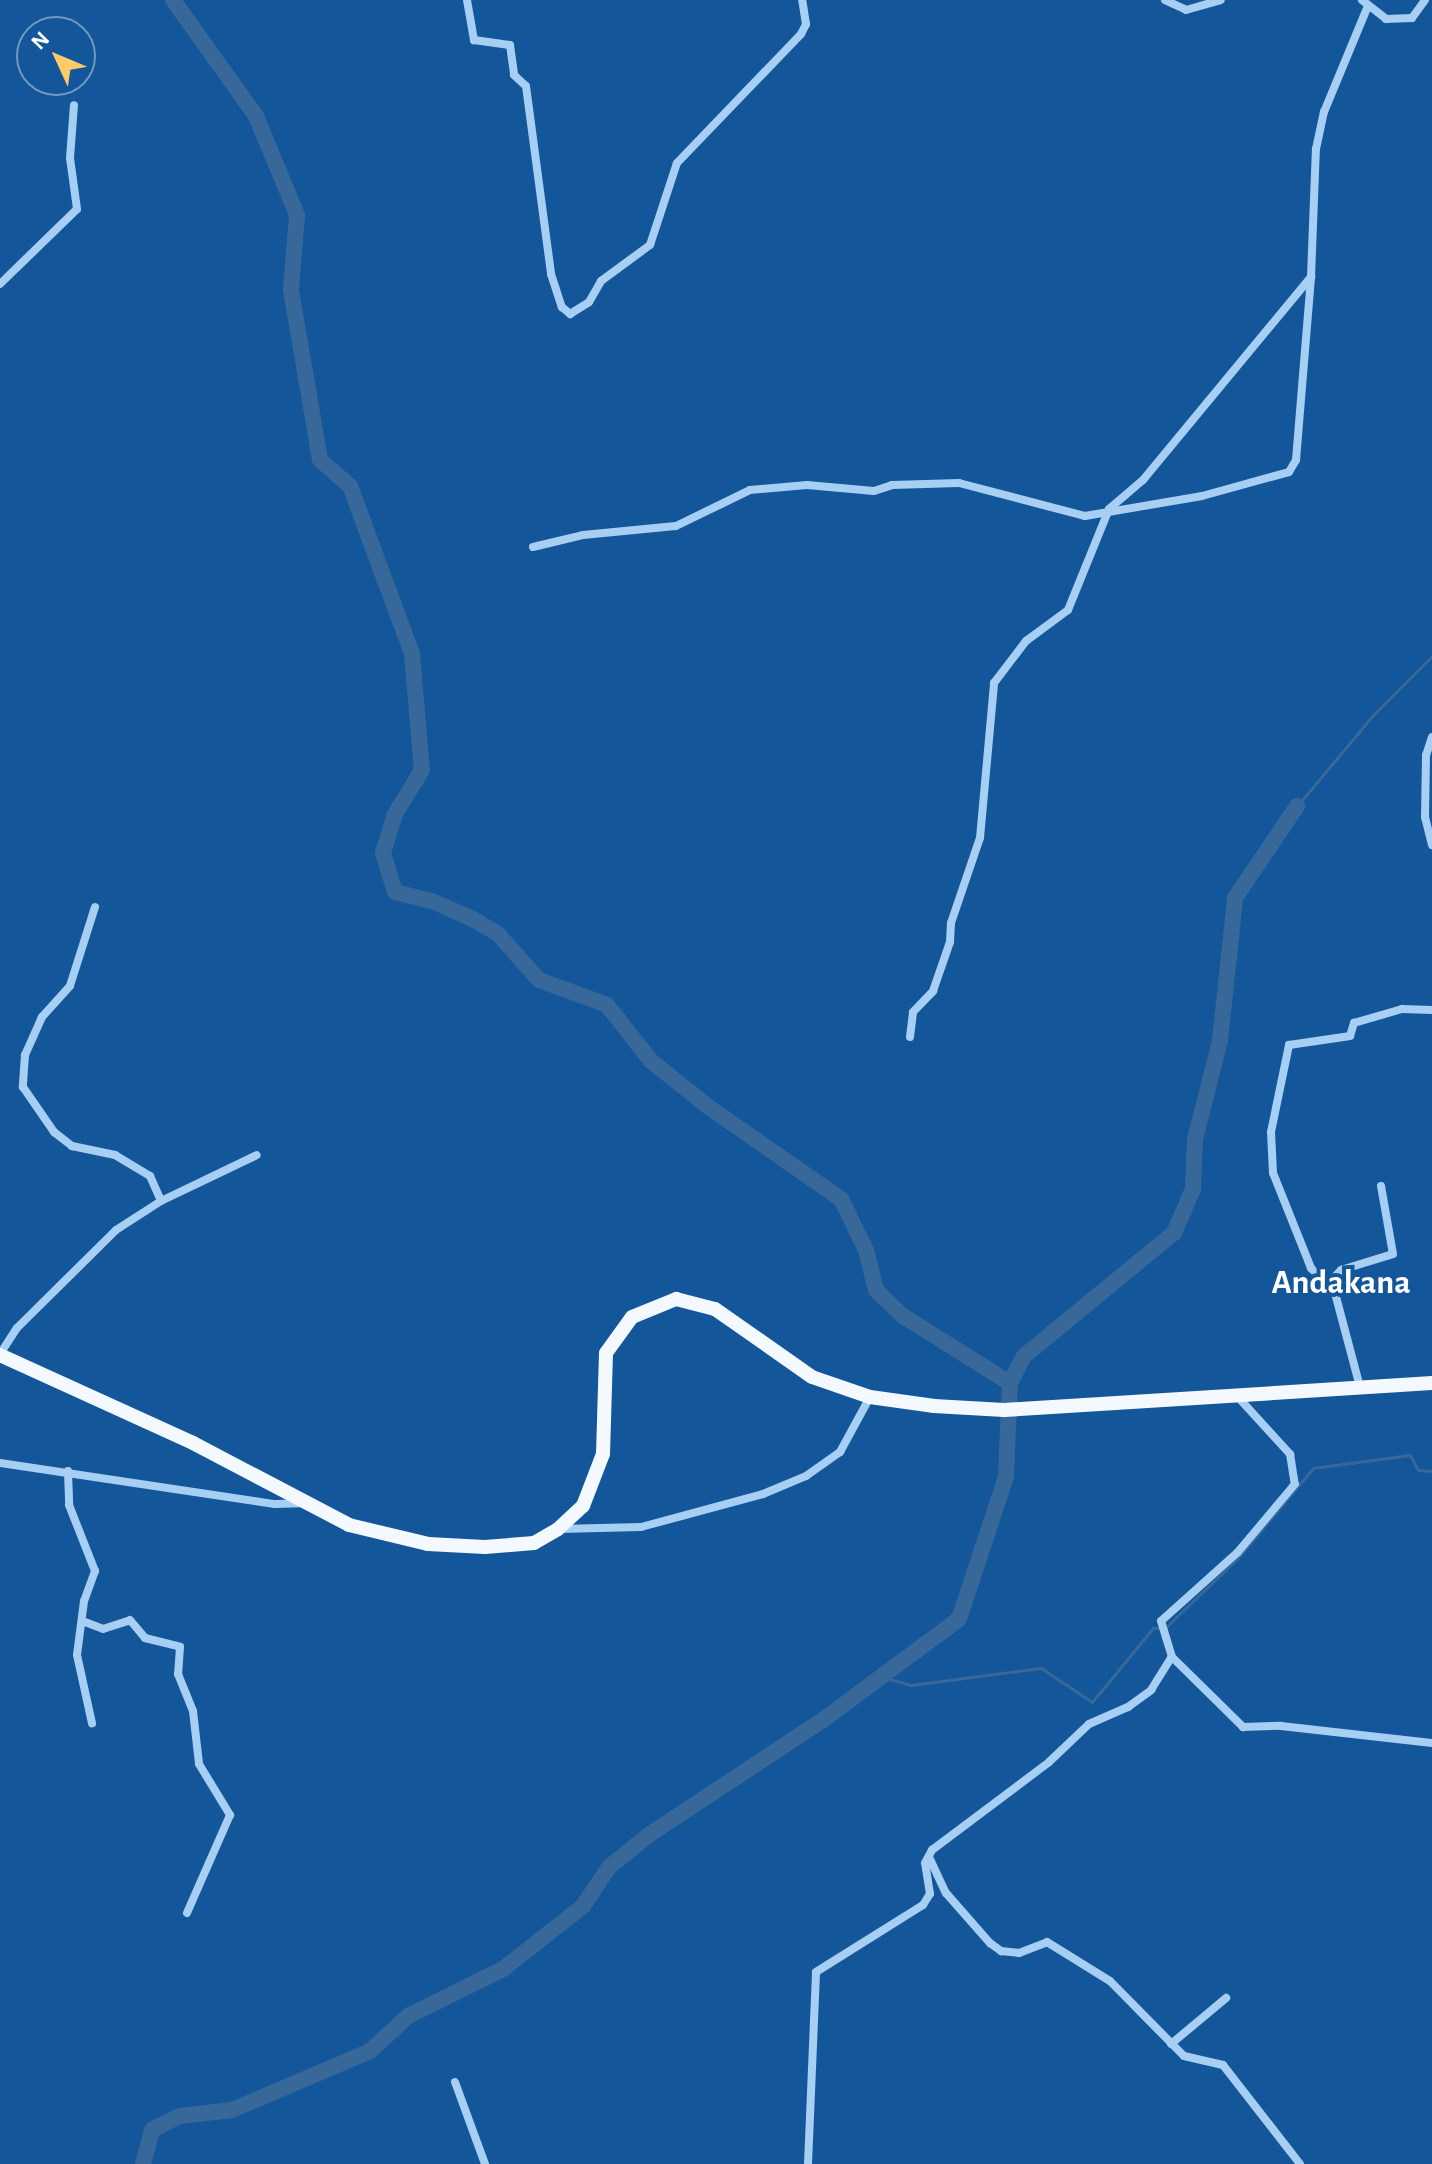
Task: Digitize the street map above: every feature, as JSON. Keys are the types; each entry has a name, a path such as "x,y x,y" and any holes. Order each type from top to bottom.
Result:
{"main road":[{"path":"0,1355 193,1443 300,1503 349,1525 428,1544 521,1546 558,1529 583,1506 602,1464 606,1353 621,1326 645,1308 676,1299 704,1303 800,1371 870,1397 1004,1410 1432,1383"}],"street":[{"path":"467,0 474,40 510,45 514,75 526,86 551,274 562,307 570,314 589,302 601,281 650,245 677,163 801,34 806,24 802,0"},
{"path":"1165,0 1186,10 1221,0"},
{"path":"533,547 583,535 676,526 750,490 807,485 874,491 959,483 1085,516 1109,509 1152,507 1289,472 1296,460 1311,277 1316,149 1324,112 1365,4 1386,19 1412,18 1425,0"},
{"path":"0,284 77,209 70,158 74,105"},
{"path":"910,1037 913,1012 933,991 950,942 951,923 980,838 994,683 1026,641 1068,610 1109,509 1143,480 1311,277"},
{"path":"1432,737 1426,755 1425,817 1432,845"},
{"path":"95,907 70,986 42,1017 25,1055 23,1087 54,1132 72,1146 115,1155 150,1176 161,1201"},
{"path":"1360,1387 1329,1283 1311,1268 1273,1173 1271,1132 1289,1045 1350,1036 1354,1023 1402,1009 1432,1010"},
{"path":"0,1355 17,1328 116,1230 161,1201 257,1155"},
{"path":"1329,1283 1341,1270 1393,1254 1381,1186"},
{"path":"1237,1396 1290,1454 1295,1484 1238,1552 1161,1621 1162,1636 1172,1657 1243,1727 1281,1726 1432,1743"},
{"path":"558,1529 641,1527 763,1494 806,1476 840,1452 870,1397"},
{"path":"0,1463 275,1504 300,1503"},
{"path":"68,1471 69,1505 95,1571 84,1601 85,1622 77,1655 92,1723"},
{"path":"85,1622 103,1629 130,1620 145,1638 180,1647 178,1674 193,1711 199,1764 230,1815 187,1913"},
{"path":"808,2164 816,1972 923,1905 930,1894 925,1877 929,1857 938,1845 1049,1762 1089,1724 1128,1707 1151,1690 1172,1657"},
{"path":"929,1857 946,1893 990,1943 1001,1951 1019,1953 1041,1943 1054,1945 1110,1981 1171,2044 1194,2061 1223,2065 1300,2164"},
{"path":"1171,2044 1226,1998"},
{"path":"455,2082 485,2164"}],"waterway":[{"path":"173,0 256,116 297,215 291,290 320,460 350,486 412,654 422,770 395,814 383,853 395,892 432,901 473,919 498,934 539,980 607,1005 651,1061 710,1108 841,1199 866,1250 876,1290 903,1316 1010,1383"},
{"path":"1297,806 1374,714 1432,656"},
{"path":"143,2164 152,2130 180,2116 232,2110 370,2051 408,2016 503,1969 583,1906 609,1867 650,1834 823,1720 959,1619 1006,1477 1010,1383 1024,1356 1174,1233 1193,1189 1195,1139 1220,1041 1235,898 1297,806"},
{"path":"883,1677 911,1685 1041,1668 1092,1702 1153,1628 1165,1628 1237,1559 1313,1468 1410,1455 1418,1470 1432,1471"}],"district":[{"name":"Andakana","path":"1341,1284"}]}
